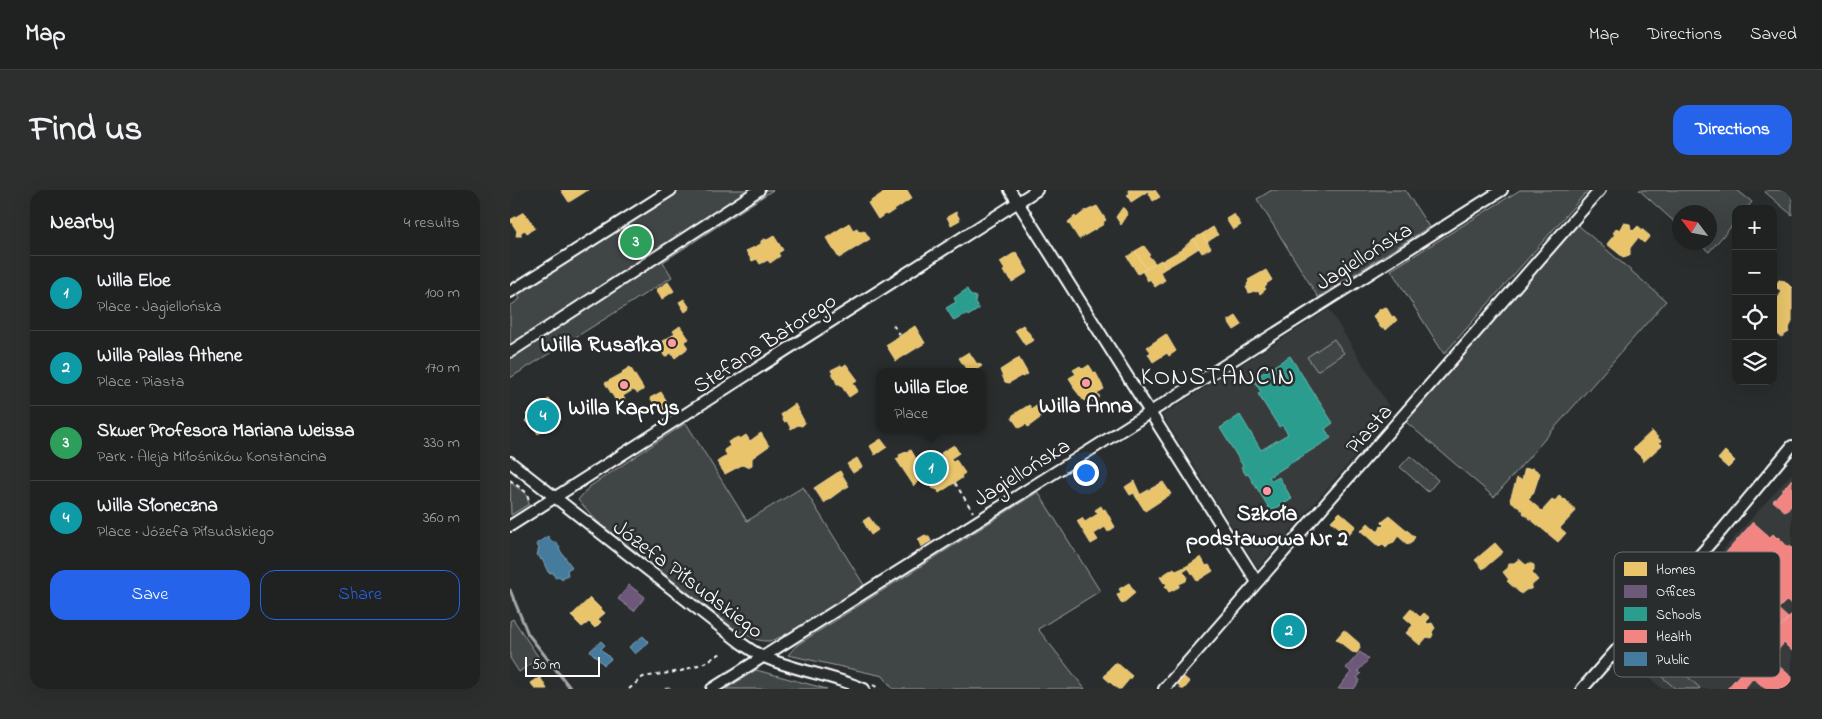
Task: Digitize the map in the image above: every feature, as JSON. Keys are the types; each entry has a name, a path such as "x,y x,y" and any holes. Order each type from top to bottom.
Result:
{"street":[{"path":"510,292 671,190"},
{"path":"510,352 758,190"},
{"path":"1010,190 1257,582"},
{"name":"Stefana Batorego","path":"510,526 1037,190"},
{"name":"Jagiellońska","path":"712,689 1502,190"},
{"name":"Piasta","path":"1164,689 1600,190"},
{"path":"1703,552 1792,446"},
{"name":"Józefa Piłsudskiego","path":"510,462 741,643 762,656 793,668 848,682 864,689"},
{"path":"1582,689 1614,653"}],"path":[{"path":"893,325 901,336"},
{"path":"510,480 527,493 530,505"},
{"path":"954,483 975,514"},
{"path":"629,689 643,677 681,671 704,663 723,652"}],"shaded area":[{"path":"679,190 755,190 510,349 510,306 520,299 517,293"},
{"path":"763,190 773,190 663,262 672,277 510,378 510,355"},
{"path":"1272,190 1405,190 1429,227 1318,297 1257,199"},
{"path":"1520,190 1588,190 1444,354 1391,270"},
{"path":"1639,190 1737,190 1752,202 1749,205 1732,205 1732,226 1717,243 1717,205 1672,205 1672,220"},
{"path":"1767,190 1792,190 1792,215 1765,192"},
{"path":"1578,225 1666,301 1494,497 1406,422"},
{"name":"Szkoła podstawowa Nr 2","path":"1329,309 1393,413 1258,568 1162,415"},
{"path":"1334,339 1344,353 1317,371 1307,357"},
{"path":"686,423 747,521 803,487 864,585 787,634 768,641 758,640 732,627 597,521 578,500 589,487"},
{"path":"1410,456 1438,480 1428,492 1400,467"},
{"path":"1792,473 1792,689 1662,689 1648,677 1780,677 1780,552 1722,552"},
{"path":"510,482 526,494 529,504 511,515"},
{"path":"1038,492 1100,591 1038,629 1085,689 893,689 883,676 788,655 797,645"},
{"path":"513,619 539,658 519,672 510,658 510,621"},
{"path":"756,670 827,689 726,689"},
{"path":"1662,677 1688,677 1700,688 1699,689 1676,689"}],"building: Homes":[{"path":"561,190 588,190 569,202"},
{"path":"887,190 907,190 912,198 878,219 868,203"},
{"path":"1128,190 1155,190 1160,197 1153,201 1148,191 1131,202 1127,195 1130,193"},
{"path":"1097,206 1106,220 1103,222 1104,224 1079,239 1068,222 1085,210"},
{"path":"1123,207 1128,214 1121,225 1116,217"},
{"path":"524,212 535,228 527,233 525,230 521,232 521,236 516,236 517,231 510,220"},
{"path":"956,212 960,220 951,225 947,217"},
{"path":"1234,214 1241,225 1233,230 1226,219"},
{"path":"849,223 853,230 857,228 859,232 864,230 870,239 839,258 826,238"},
{"path":"1624,223 1630,224 1633,231 1638,226 1650,236 1644,243 1638,238 1630,248 1630,255 1623,257 1607,244 1617,228 1619,230"},
{"path":"1213,227 1218,235 1207,242 1202,234"},
{"path":"1202,234 1211,248 1202,253 1193,239"},
{"path":"774,236 783,250 778,253 780,256 770,263 768,260 760,264 757,259 752,261 746,251 761,244 761,241 764,239 767,240"},
{"path":"1193,239 1199,248 1185,257 1181,250"},
{"path":"1144,246 1150,254 1148,255 1155,263 1146,269 1135,251"},
{"path":"1181,250 1185,257 1166,268 1162,261"},
{"path":"1135,251 1146,269 1138,274 1127,257"},
{"path":"1016,252 1028,272 1012,282 1003,271 1005,270 1000,262"},
{"path":"1161,260 1166,268 1160,272 1165,280 1155,287 1150,279 1148,281 1142,271"},
{"path":"1266,270 1272,280 1264,287 1266,289 1260,294 1258,291 1249,293 1246,287 1248,286 1248,280"},
{"path":"1779,280 1785,281 1792,288 1792,322 1788,330 1789,332 1781,337 1777,334 1777,299 1781,291 1777,288"},
{"path":"668,282 674,291 662,299 656,290"},
{"path":"684,299 690,308 685,312 679,302"},
{"path":"1386,307 1392,317 1394,316 1397,320 1386,330 1384,327 1381,328 1373,316 1380,309"},
{"path":"1236,316 1242,325 1234,330 1228,321"},
{"path":"1023,325 1034,340 1025,345 1015,330"},
{"name":"Willa Rusałka","path":"680,326 689,339 684,342 688,348 675,358 671,353 665,357 657,344 675,334 673,331"},
{"path":"915,326 925,343 896,361 886,345"},
{"path":"1166,334 1176,351 1169,356 1167,353 1153,362 1148,354 1151,352 1147,347"},
{"path":"643,339 648,347 641,351 636,343"},
{"path":"969,352 977,364 979,363 982,366 979,368 965,368 959,358"},
{"path":"1019,358 1028,374 1009,383 1005,382 1000,370"},
{"path":"846,364 857,379 853,383 858,391 849,397 840,384 837,384 831,370"},
{"name":"Willa Anna","path":"1089,365 1094,373 1096,373 1104,389 1097,393 1100,397 1093,402 1090,397 1084,401 1073,387 1069,378 1076,374 1073,370 1080,366 1083,369"},
{"name":"Willa Kaprys","path":"630,367 643,390 638,393 633,390 623,396 625,400 618,404 605,383"},
{"path":"661,392 671,408 662,413 650,398"},
{"path":"549,399 561,419 538,434 531,422 527,423 525,421 528,417 526,414"},
{"path":"795,404 805,423 802,426 798,425 791,429 787,421 784,422 781,414"},
{"path":"1029,405 1032,409 1038,405 1039,407 1043,405 1047,412 1039,416 1040,418 1028,427 1026,424 1019,428 1012,418 1013,415"},
{"path":"1652,431 1661,441 1659,442 1662,445 1643,462 1642,458 1633,449"},
{"path":"761,433 769,446 752,458 752,465 748,467 742,465 725,474 717,462 727,455 724,450 730,446 728,442 738,437 740,439 746,435 750,441"},
{"path":"881,439 887,447 875,455 870,446"},
{"path":"954,445 959,453 950,459 953,462 956,460 965,473 961,476 962,478 939,493 938,490 932,488 933,483 929,476 920,478 914,486 896,459 900,457 899,455 911,450 918,462 930,454 936,464 944,459 941,453"},
{"path":"1725,451 1735,461 1728,468 1718,459"},
{"path":"857,458 862,467 853,473 847,464"},
{"path":"1525,468 1533,468 1540,473 1533,494 1528,499 1542,511 1553,499 1554,502 1559,496 1565,499 1576,511 1560,528 1566,533 1558,542 1510,500 1517,478 1522,480"},
{"path":"840,471 849,486 824,503 814,488"},
{"path":"1134,481 1140,494 1136,497 1134,493 1130,495 1125,487"},
{"path":"1163,482 1171,494 1145,511 1136,497"},
{"path":"1101,506 1103,510 1105,509 1115,527 1108,532 1105,527 1094,534 1098,540 1091,544 1077,521 1082,518 1085,522 1098,514 1095,510"},
{"path":"1340,512 1356,526 1348,535 1331,521"},
{"path":"1390,516 1415,537 1411,543 1408,545 1398,536 1386,548 1382,544 1379,547 1361,531 1368,523 1379,531 1381,526 1384,525 1382,522"},
{"path":"869,517 878,530 871,535 863,521"},
{"path":"925,535 931,541 921,547 918,539"},
{"path":"1495,543 1503,552 1483,569 1475,560"},
{"path":"1201,557 1206,566 1209,565 1213,571 1197,581 1187,566"},
{"path":"1519,559 1526,565 1529,563 1534,565 1532,573 1538,580 1532,585 1531,589 1521,594 1507,581 1509,580 1503,572 1508,568 1509,563 1514,563"},
{"path":"1187,566 1189,568 1183,572 1187,576 1186,581 1169,592 1165,586 1167,585 1160,577 1174,568 1176,571"},
{"path":"1129,583 1135,593 1122,604 1117,595 1121,592 1119,589"},
{"path":"590,598 605,613 598,619 601,622 595,628 589,622 582,627 571,616"},
{"path":"1411,609 1420,617 1424,613 1430,618 1426,622 1428,624 1432,623 1435,628 1431,638 1427,637 1420,645 1406,633 1413,625 1404,617"},
{"path":"1296,621 1302,630 1297,633 1298,636 1290,641 1288,639 1283,642 1277,632 1285,624"},
{"path":"1344,630 1359,643 1360,648 1357,653 1352,652 1336,639"},
{"path":"1116,662 1132,676 1121,689 1118,689 1104,677"},
{"path":"540,677 547,689 535,689 531,683"},
{"path":"1184,677 1190,682 1184,689 1181,689 1178,684"}],"building: Offices":[{"path":"629,585 645,597 634,611 618,599"},
{"path":"1360,652 1369,659 1358,671 1361,674 1357,678 1360,680 1354,689 1338,689 1351,672 1346,668"}],"building: Schools":[{"path":"967,289 971,296 975,296 975,302 979,309 968,316 966,314 954,321 946,308 956,302 954,298"},
{"name":"Szkoła podstawowa Nr 2","path":"1290,356 1333,423 1325,429 1331,438 1269,477 1272,481 1279,477 1292,499 1271,511 1248,474 1246,475 1241,467 1243,466 1220,428 1240,415 1261,450 1288,434 1282,425 1279,427 1258,394 1261,392 1253,379"}],"building: Health":[{"path":"1792,479 1792,505 1786,512 1773,501"},
{"path":"1753,522 1770,537 1773,534 1788,547 1789,545 1792,548 1792,604 1786,601 1780,607 1780,552 1726,552"},
{"path":"1780,611 1788,618 1780,627"},
{"path":"1792,614 1792,651 1784,643 1780,648 1780,628"},
{"path":"1780,667 1792,677 1792,689 1766,689 1753,678 1744,689 1727,689 1737,677 1780,677"}],"building: Public":[{"path":"548,536 551,541 558,543 559,549 572,567 567,570 568,575 563,577 563,579 558,576 555,578 553,572 548,572 542,559 537,555 539,548 536,544"},
{"path":"643,636 649,642 635,654 629,647"},
{"path":"601,641 605,645 601,649 611,659 604,665 590,651"}],"waterway":[{"path":"510,590 528,634 571,689"}],"place":[{"name":"Skwer Profesora Mariana Weissa","path":"636,242"},
{"name":"Willa Rusałka","path":"672,343"},
{"name":"Willa Anna","path":"1086,383"},
{"name":"Willa Kaprys","path":"624,385"},
{"name":"Willa Słoneczna","path":"543,416"},
{"name":"Willa Eloe","path":"931,468"},
{"name":"Szkoła podstawowa Nr 2","path":"1267,491"},
{"name":"Willa Pallas Athene","path":"1289,631"}],"district":[{"name":"KONSTANCIN","path":"1218,375"}]}
